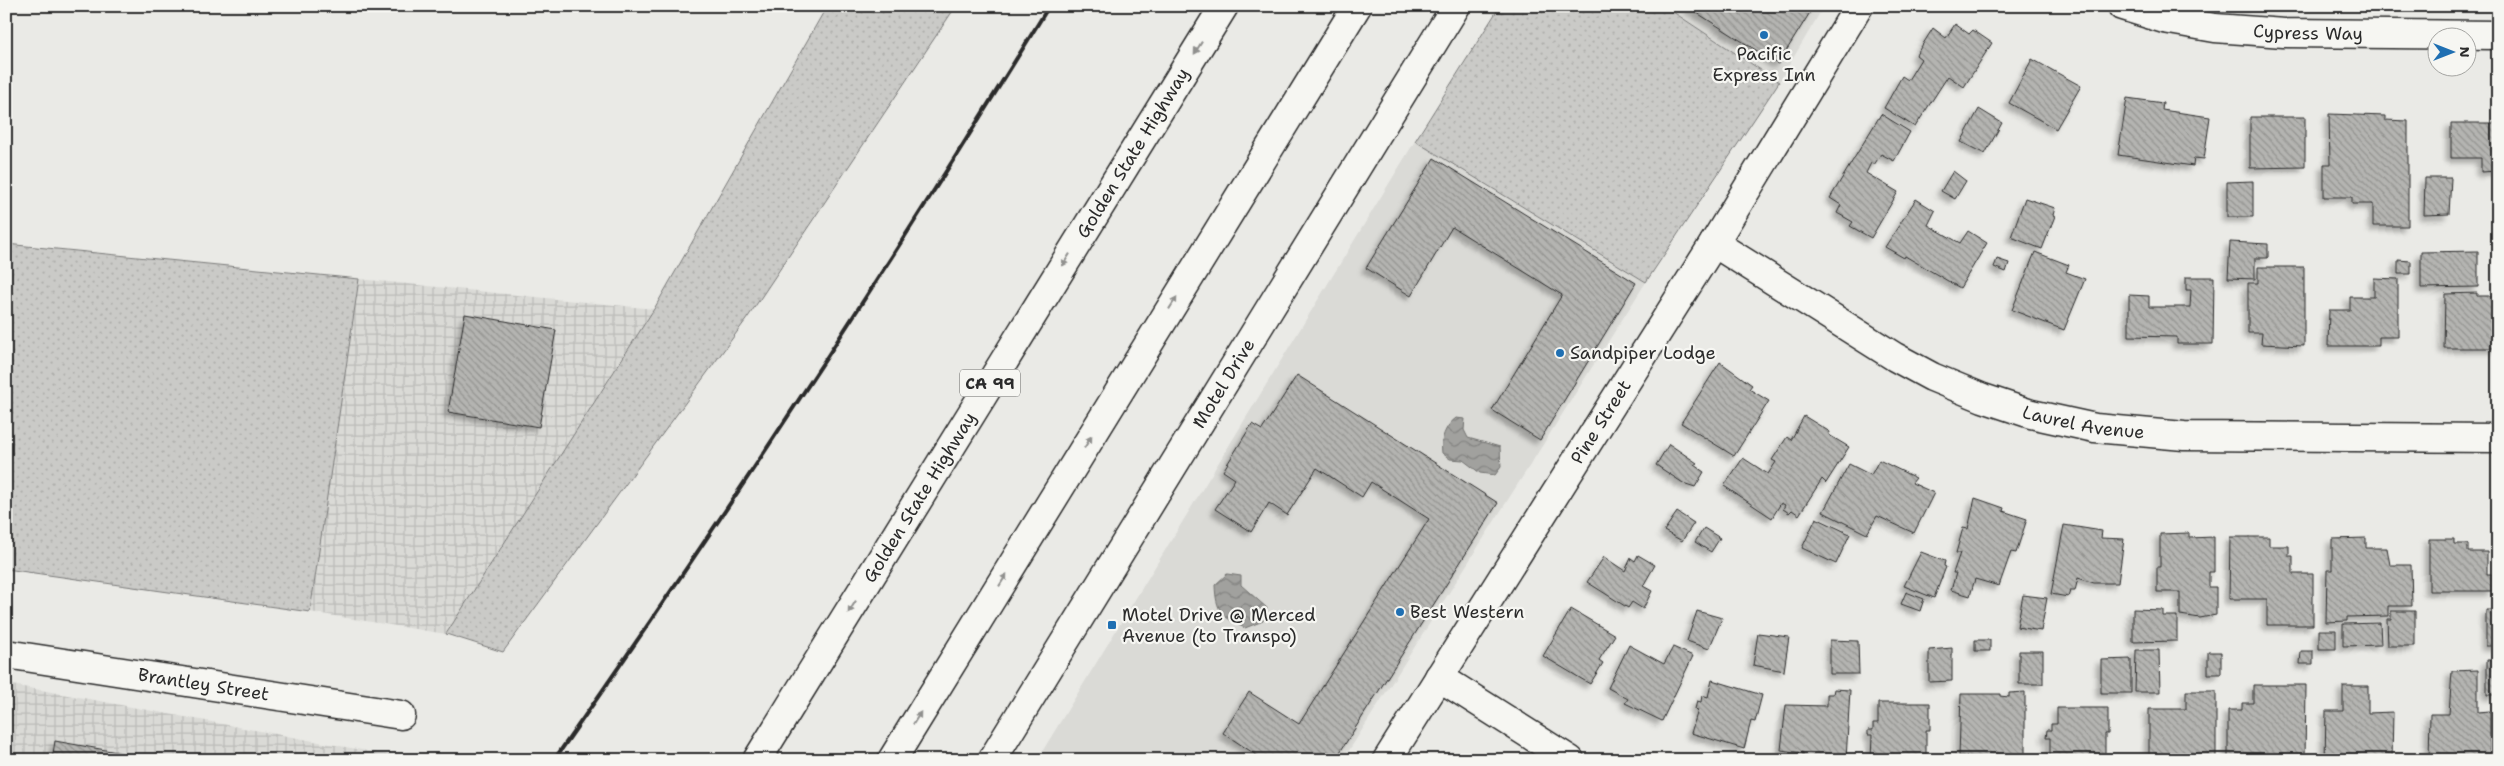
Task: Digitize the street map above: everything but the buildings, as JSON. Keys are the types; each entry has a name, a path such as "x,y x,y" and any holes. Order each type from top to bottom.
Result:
{"main road":[{"name":"Golden State Highway","path":"757,760 1224,6"},
{"path":"892,760 1357,6"},
{"name":"Motel Drive","path":"992,760 1456,6"},
{"name":"Pine Street","path":"1387,760 1714,243 1859,6"},
{"name":"Cypress Way","path":"2122,6 2164,19 2215,28 2284,33 2498,35"},
{"name":"Laurel Avenue","path":"1714,243 1895,357 1932,377 2032,414 2095,428 2166,435 2498,438"},
{"name":"Brantley Street","path":"6,654 401,714"},
{"path":"1439,677 1570,760"}],"shaded area":[{"path":"827,6 956,6 748,317 503,652 446,634 654,309"},
{"path":"1500,6 1664,6 1779,82 1646,282 1415,141"},
{"name":"Pacific Express Inn","path":"1664,6 1824,6 1779,82"},
{"path":"1415,141 1646,282 1343,760 1037,760"},
{"path":"6,244 359,279 310,612 6,569"},
{"path":"359,279 654,309 446,634 310,612"},
{"path":"6,684 399,757 397,760 6,760"}],"water":[{"path":"1456,418 1465,419 1464,430 1468,438 1500,447 1501,467 1495,475 1480,473 1463,460 1450,459 1442,453 1444,434"},
{"path":"1227,574 1241,576 1241,585 1267,608 1263,621 1245,628 1222,613 1217,602 1215,585"}],"railway":[{"path":"554,760 808,387 930,197 1049,6"}],"place":[{"name":"Pacific Express Inn","path":"1764,35"},
{"name":"Sandpiper Lodge","path":"1560,353"},
{"name":"Best Western","path":"1400,612"},
{"name":"Motel Drive @ Merced Avenue (to Transpo)","path":"1112,625"}]}
